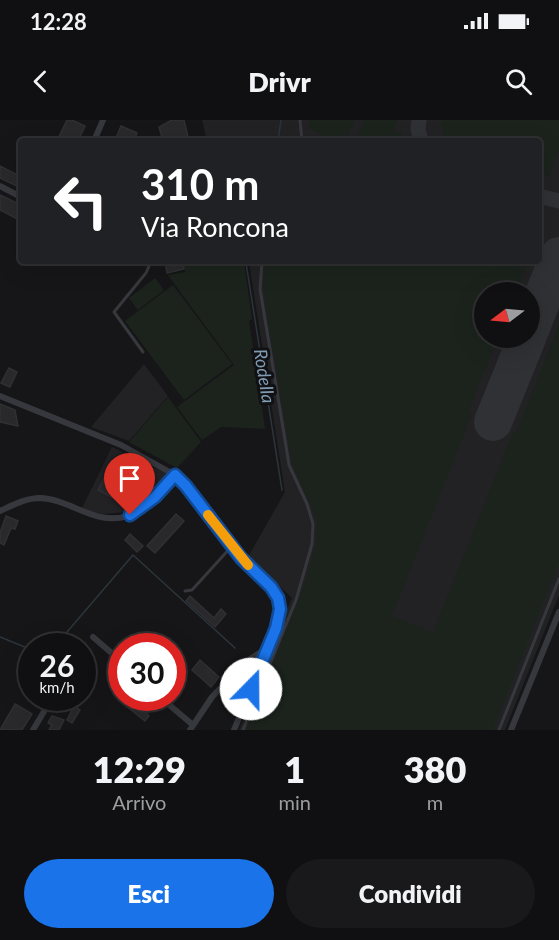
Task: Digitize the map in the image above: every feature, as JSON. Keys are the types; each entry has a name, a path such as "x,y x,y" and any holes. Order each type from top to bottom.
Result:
{"street":[{"path":"95,138 103,120"},
{"path":"0,186 18,195"},
{"path":"0,396 121,445 175,475 241,558 271,587 278,598 280,609 276,628 234,730"},
{"path":"0,511 17,503 43,498 86,514 102,518 117,518 130,515 155,497 175,475"},
{"path":"511,730 559,612"},
{"path":"96,640 108,650"},
{"path":"174,711 191,728 212,697 245,662 267,649"},
{"path":"33,730 44,711"}],"lane":[{"path":"300,120 302,138"},
{"path":"143,352 114,312 146,273 149,264"},
{"path":"243,730 296,600 312,544 313,524 307,504 289,465 260,289 262,264"},
{"path":"185,591 192,590 232,546"},
{"path":"499,730 559,579"}],"shaded area":[{"path":"202,120 559,120 559,595 505,730 239,730 292,598 248,557 285,492 249,264 542,264 542,138 206,138"},
{"path":"309,120 355,120 350,132 343,138 330,138 310,129"},
{"path":"364,120 398,120 393,131 402,133 400,138 357,138"},
{"path":"442,120 559,120 559,151 549,176 542,173 542,138 450,138 445,136 440,126"},
{"path":"184,264 244,264 252,319 249,321 265,429 221,427 202,440 177,407 234,365 168,275 185,272"},
{"path":"265,264 528,264 520,282 474,282 474,348 494,348 468,412 472,414 392,616 433,632 559,324 559,563 493,730 247,730 306,580 316,545 317,520 292,464 263,288"},
{"path":"155,278 164,290 138,310 129,298"},
{"path":"173,285 232,364 184,400 125,321"},
{"path":"144,364 168,396 129,441 91,427"},
{"path":"168,397 201,442 177,468 129,442"},
{"path":"112,447 164,472 167,474 166,480 139,506 128,512 102,514 89,511 82,508"}],"building":[{"path":"67,120 85,126 79,138 58,138"},
{"path":"172,120 184,120 188,138 162,138 159,127"},
{"path":"121,126 137,133 135,138 116,138"},
{"path":"0,166 18,175 18,187 0,178"},
{"path":"0,195 18,204 18,219 0,210"},
{"path":"166,264 173,264 173,266 183,264 184,269 167,273"},
{"path":"9,368 17,372 10,387 1,383"},
{"path":"0,404 15,410 18,426 0,422"},
{"path":"114,460 137,472 121,502 98,490"},
{"path":"176,514 184,521 155,553 147,546"},
{"path":"6,516 18,521 15,529 11,528 4,545 0,543 0,533"},
{"path":"130,534 143,546 137,552 125,540"},
{"path":"190,596 214,618 221,609 226,614 215,627 186,601"},
{"path":"200,660 219,677 211,687 192,670"},
{"path":"15,704 18,706 18,711 27,711 32,714 22,730 0,730"},
{"path":"72,711 79,711 72,723 67,720"},
{"path":"132,711 144,711 149,716 145,721"},
{"path":"52,716 64,720 59,730 49,730 52,725 48,723"}],"waterway":[{"name":"Rodella","path":"278,138 281,120"},
{"name":"Rodella","path":"246,264 282,490"},
{"path":"66,633 133,555 235,648"},
{"path":"0,637 18,644"}],"taxiway":[{"path":"419,120 420,138"},
{"path":"542,197 559,201"}],"runway":[{"path":"540,304 559,256"},
{"path":"493,422 523,348"}],"slow traffic":[{"path":"208,515 248,565"}],"route":[{"path":"130,515 155,497 175,475 241,558 271,587 278,598 280,609 276,628 251,689"}]}
